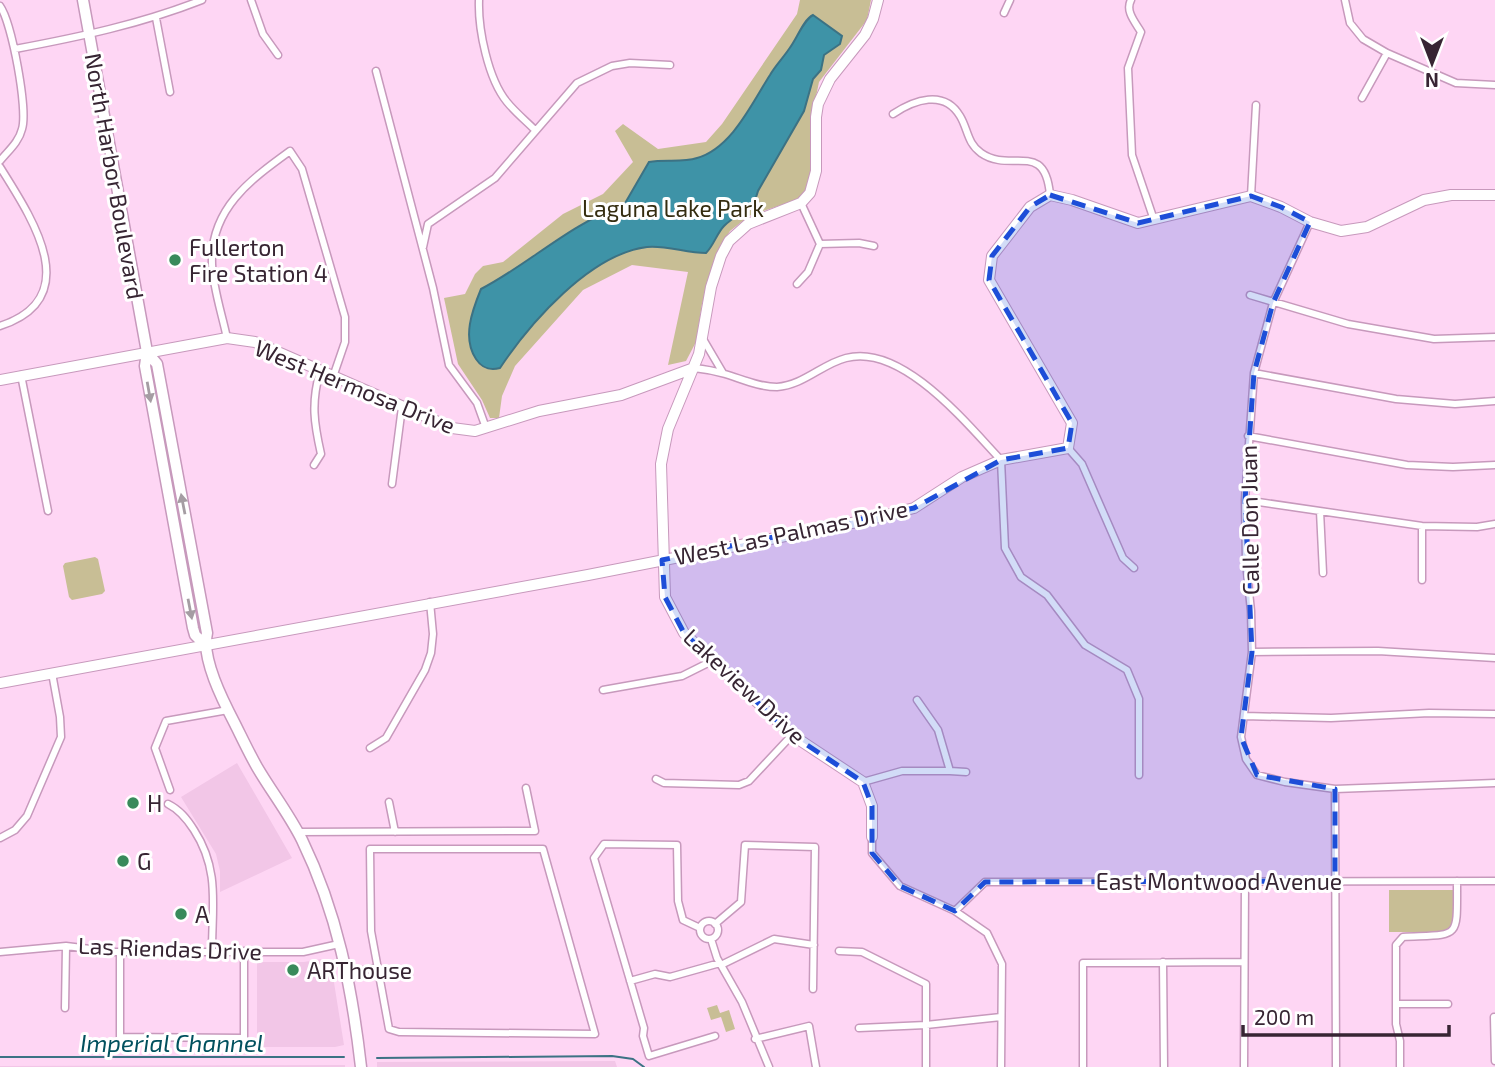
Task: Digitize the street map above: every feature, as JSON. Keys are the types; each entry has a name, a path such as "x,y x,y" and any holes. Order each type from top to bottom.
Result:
{"main road":[{"name":"North Harbor Boulevard","path":"83,0 147,352 157,364 207,633 205,644 238,731 297,832 325,890 340,944"},
{"path":"340,944 361,1067"}],"street":[{"path":"15,49 89,35 156,18 202,0"},
{"path":"251,0 263,34 278,55"},
{"path":"479,0 478,17 489,66 505,101 535,130"},
{"path":"797,284 808,272 820,244 801,203 814,184 816,117 821,97 830,79 865,35 878,0"},
{"path":"1004,13 1010,0"},
{"path":"1131,0 1128,5 1130,12 1141,32 1128,68 1132,155 1155,221"},
{"path":"1345,0 1350,23 1363,39 1387,53 1456,83 1495,85"},
{"path":"0,6 5,13 15,49 24,117 16,142 0,160"},
{"path":"156,18 170,92"},
{"path":"1362,98 1387,53"},
{"path":"422,249 428,224 495,178 572,88 600,71 630,63 670,65"},
{"path":"376,71 443,331 449,365 477,402 486,428"},
{"path":"893,114 908,103 940,99 953,107 961,117 969,139 978,151 989,158 1030,161 1041,167 1048,178 1050,195"},
{"path":"1251,196 1256,105"},
{"path":"227,338 212,266 213,238 225,208 254,177 290,150 302,169 346,323 343,350 333,377"},
{"path":"0,167 26,208 44,254 48,277 42,297 32,311 19,320 0,326"},
{"path":"1134,568 1123,558 1082,464 1068,448 1072,423 989,280 992,256 1030,207 1050,195 1138,223 1251,196 1282,207 1310,222 1341,231 1367,227 1423,200 1451,195 1495,195"},
{"name":"Lakeview Drive","path":"801,203 756,220 741,229 729,241 718,263 711,286 703,339 694,368 668,429 662,453 662,560 665,597 684,633 792,735 863,782"},
{"name":"Calle Don Juan","path":"1310,222 1273,303 1254,373 1245,500 1252,652 1241,737 1246,759 1257,775 1335,789"},
{"path":"820,244 859,243 874,246"},
{"path":"1250,295 1348,324 1434,339 1495,337"},
{"name":"West Hermosa Drive","path":"0,380 227,338 255,342 402,407 456,429 472,431 539,411 621,395 694,368"},
{"path":"703,339 723,373"},
{"path":"694,368 723,373 754,383 780,386 799,382 850,357 864,356 881,359 900,368 954,411 1001,460 1005,548 1021,577 1047,595 1085,645 1127,670 1139,699 1139,775"},
{"path":"314,465 321,454 313,420 314,391 320,371"},
{"path":"1254,373 1396,400 1455,404 1495,401"},
{"path":"21,375 48,511"},
{"path":"392,484 402,407"},
{"path":"1248,436 1407,465 1495,465"},
{"name":"West Las Palmas Drive","path":"0,683 867,520 914,508 962,477 1001,460 1068,448"},
{"path":"1245,500 1422,526 1477,527 1495,524"},
{"path":"1320,511 1323,573"},
{"path":"1422,526 1422,580"},
{"path":"370,748 386,738 427,666 433,634 429,602"},
{"path":"1252,652 1378,651 1495,658"},
{"path":"603,690 682,676 714,660"},
{"path":"0,838 15,830 27,816 61,737 61,721 52,673"},
{"path":"917,701 938,730 950,771"},
{"path":"170,790 155,748 166,721 228,710"},
{"path":"1244,716 1331,718 1429,713 1495,714"},
{"path":"656,779 664,783 739,785 749,781 792,735"},
{"path":"966,772 902,771 863,782 872,806 872,853 900,886 955,911 987,933 1002,964 1001,1067"},
{"path":"1336,1067 1335,789 1495,783"},
{"path":"297,832 535,831 526,788"},
{"path":"389,802 395,832"},
{"path":"168,804 179,810 192,827 211,862 212,951"},
{"path":"711,939 703,937 700,928 683,920 678,901 677,845 604,844 594,858 649,1056 715,1036"},
{"path":"715,924 741,902 745,845 815,847 813,989"},
{"path":"370,849 543,849 595,1034 394,1032 387,1024 378,967 371,931 370,849"},
{"path":"1244,1067 1245,881"},
{"path":"1400,1067 1396,946 1404,937 1445,936 1457,924 1457,881"},
{"name":"East Montwood Avenue","path":"955,911 985,882 1495,881"},
{"path":"700,928 706,921 715,924"},
{"path":"711,939 717,934 715,924"},
{"path":"711,939 720,964 742,1002 755,1039 769,1067"},
{"path":"630,981 655,974 670,977 720,964 774,939 814,944"},
{"name":"Las Riendas Drive","path":"0,952 66,946 120,952 303,952 340,944"},
{"path":"65,1008 66,946"},
{"path":"120,952 120,1037 244,1038 244,951"},
{"path":"839,951 862,952 926,984 926,1067"},
{"path":"1163,962 1164,1067"},
{"path":"1083,1067 1083,963 1244,962"},
{"path":"347,974 378,967"},
{"path":"1396,1004 1448,1003"},
{"path":"859,1028 926,1025 1001,1017"},
{"path":"1494,1017 1495,1061"},
{"path":"755,1039 809,1026 816,1067"}],"highlighted area":[{"path":"1050,195 1138,223 1251,196 1281,207 1310,222 1273,303 1254,373 1245,500 1252,652 1241,737 1257,775 1335,789 1335,881 985,882 955,911 900,886 872,853 872,806 863,782 792,735 684,633 665,597 662,560 914,508 1001,460 1068,448 1072,423 989,280 992,256 1030,207"}],"shaded area":[{"path":"237,763 292,858 220,892 220,871 216,854 181,797"},
{"path":"322,959 329,962 332,970 344,1045 257,1047 257,962 304,962"},
{"path":"615,1061 617,1067 377,1067 377,1062"},
{"path":"0,1066 345,1067 0,1067"}],"green space":[{"name":"Laguna Lake Park","path":"800,0 871,0 867,20 819,82 810,126 812,156 809,187 796,200 749,216 730,231 720,247 702,304 696,342 686,361 668,365 688,272 632,265 583,290 515,366 502,396 499,418 490,418 482,400 458,364 444,298 465,294 475,274 483,266 503,262 563,214 603,194 633,162 615,131 623,124 658,149 706,142 722,124 797,14"},
{"path":"95,557 98,559 105,591 102,594 72,600 69,597 63,566 65,563"},
{"path":"1389,890 1454,890 1452,926 1442,932 1389,932"},
{"path":"717,1005 720,1013 729,1010 735,1029 726,1032 721,1017 711,1020 707,1008"}],"water":[{"path":"813,15 842,36 840,44 824,55 821,70 813,79 804,111 753,203 724,226 706,253 661,247 626,252 583,276 563,293 528,331 500,368 489,369 481,365 472,351 469,333 481,289 585,222 624,205 649,162 697,158 721,145 740,123 803,25"}],"waterway":[{"name":"Imperial Channel","path":"377,1058 612,1056 633,1059 644,1067"},
{"name":"Imperial Channel","path":"0,1057 344,1057"}],"place":[{"name":"Fullerton Fire Station 4","path":"175,260"},
{"name":"H","path":"133,803"},
{"name":"G","path":"123,861"},
{"name":"A","path":"181,914"},
{"name":"ARThouse","path":"293,970"}]}
